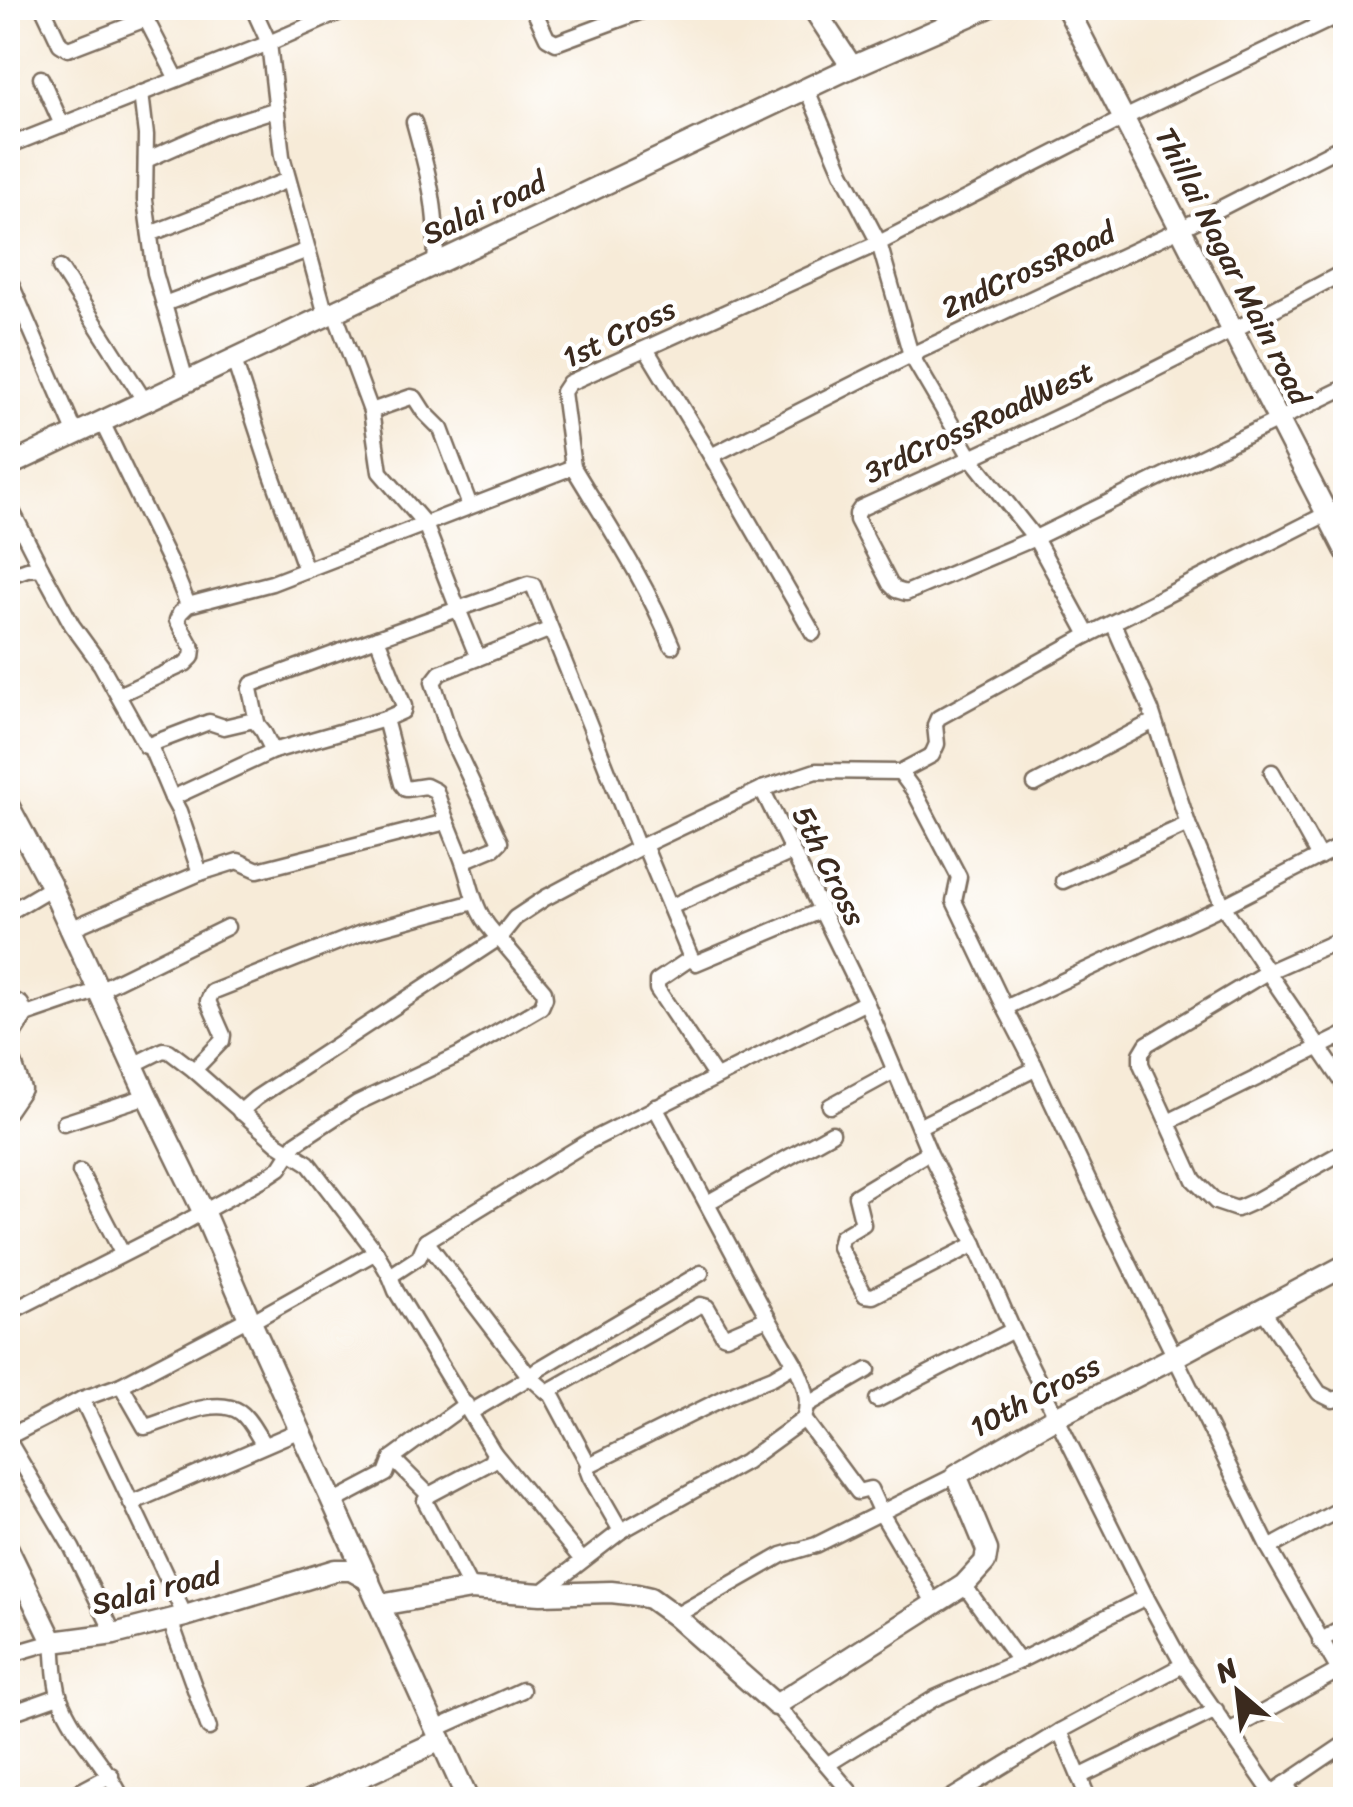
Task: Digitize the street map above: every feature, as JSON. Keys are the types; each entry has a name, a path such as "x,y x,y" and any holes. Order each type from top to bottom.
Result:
{"street":[{"path":"43,8 60,44 68,49 145,13 176,79"},
{"path":"253,8 270,43 288,180 330,313 370,411 380,472 425,524 478,658"},
{"path":"8,146 349,8"},
{"path":"533,8 547,38 556,43 623,12 650,8"},
{"path":"813,8 852,67"},
{"name":"Salai road","path":"8,466 852,67 987,8"},
{"name":"Thillai Nagar Main road","path":"1068,8 1346,552"},
{"name":"1st Cross","path":"573,467 565,386 878,244 1124,118 1346,12"},
{"path":"41,78 62,125"},
{"path":"807,90 878,244 911,356 972,459 1035,538 1088,635"},
{"path":"141,94 146,136 145,200 155,273 186,380"},
{"path":"146,160 220,126 277,110"},
{"path":"414,122 434,202 435,264"},
{"name":"2ndCrossRoad","path":"711,456 1346,144"},
{"path":"150,234 288,180"},
{"path":"164,304 308,250"},
{"path":"60,268 144,400"},
{"name":"3rdCrossRoadWest","path":"1035,538 906,593 890,584 857,520 859,511 1232,332 1346,271"},
{"path":"8,277 75,432"},
{"path":"646,349 813,633"},
{"path":"234,360 306,570"},
{"path":"1035,538 1346,387"},
{"path":"370,411 415,398 441,429 470,506"},
{"path":"101,420 188,605"},
{"path":"118,695 186,664 192,657 193,649 177,620 188,605 272,583 573,467 639,576 672,646"},
{"path":"8,502 72,625 101,665 145,745 210,722 224,727 257,722"},
{"path":"1229,1730 1342,1677 1269,1548 1102,1209 954,901 959,878 900,772 932,755 937,744 938,718 1088,635 1346,504"},
{"path":"8,576 41,568"},
{"path":"273,751 257,722 252,684 532,585 690,958 696,963 820,911"},
{"path":"1112,623 1154,721 1188,824 1223,906 1346,1087"},
{"path":"463,861 500,842 451,738 433,682 440,673 551,629"},
{"path":"172,798 273,751 402,711 404,706 377,638"},
{"path":"8,1313 167,1232 280,1168 296,1142 358,1103 458,1054 540,1006 544,991 486,926 474,902 436,791 426,786 410,790 403,787 384,719"},
{"path":"1036,784 1154,721"},
{"path":"150,746 179,811 200,873"},
{"name":"5th Cross","path":"900,772 816,771 762,789 866,1002 929,1152 1146,1597 1184,1665 1273,1792 1297,1800"},
{"path":"1272,772 1319,857"},
{"path":"240,1112 498,938 515,918 545,898 641,846 762,789"},
{"path":"8,805 14,838 50,884 146,1096 203,1210 468,1800"},
{"path":"70,929 200,873 238,861 258,870 446,822"},
{"path":"1064,881 1188,824"},
{"path":"1005,1008 1223,906 1346,843"},
{"path":"670,908 792,852"},
{"path":"8,913 50,884"},
{"path":"194,1070 222,1041 223,1034 208,1002 212,992 360,934 474,902"},
{"path":"8,1111 23,1088 8,1043 26,1015 99,990 227,927"},
{"path":"1346,937 1267,972 1147,1044 1140,1054 1141,1064 1194,1180 1216,1202 1237,1209 1346,1150"},
{"path":"690,958 656,981 656,989 714,1076"},
{"path":"8,997 21,1004 26,1015"},
{"path":"390,1276 419,1257 426,1241 586,1143 866,1002"},
{"path":"1168,1122 1346,1034"},
{"path":"133,1066 168,1051 308,1163 376,1252 494,1453 582,1560"},
{"path":"920,1126 1024,1076 1034,1064"},
{"path":"830,1106 894,1071"},
{"path":"64,1123 146,1096"},
{"path":"655,1107 795,1364 806,1411 858,1492 870,1489 934,1604"},
{"path":"707,1203 832,1133"},
{"path":"929,1152 856,1196 863,1224 841,1237 839,1247 865,1294 873,1296 975,1244"},
{"path":"80,1172 122,1254"},
{"path":"426,1241 544,1391 550,1392 700,1305 707,1307 726,1336 768,1318"},
{"path":"114,1634 72,1548 8,1438 250,1320 376,1252"},
{"name":"10th Cross","path":"964,1585 985,1562 987,1550 956,1475 1056,1417 1346,1265"},
{"path":"333,1502 386,1474 392,1458 469,1408 701,1274"},
{"path":"1262,1309 1319,1393 1333,1400 1346,1396"},
{"path":"877,1400 1014,1330"},
{"path":"588,1465 795,1364"},
{"path":"541,1594 621,1530 745,1462 806,1411 868,1370"},
{"path":"121,1384 144,1426 207,1408 226,1408 241,1413 264,1445"},
{"path":"550,1392 588,1465 590,1477 621,1530"},
{"path":"82,1400 121,1478 177,1618 209,1728"},
{"path":"131,1503 300,1430"},
{"path":"471,1590 425,1499 486,1464 494,1453"},
{"path":"392,1458 429,1495"},
{"path":"675,1616 782,1555 816,1545 956,1475"},
{"path":"1269,1548 1346,1506"},
{"path":"8,1549 54,1642 59,1696 67,1716 111,1775 123,1800"},
{"name":"Salai road","path":"54,1642 114,1634 177,1618 335,1570 352,1570 369,1580"},
{"path":"776,1706 964,1585 1019,1661"},
{"path":"380,1606 471,1590 628,1593 650,1598 776,1706 857,1800"},
{"path":"828,1764 935,1698 1146,1597"},
{"path":"1320,1640 1346,1626"},
{"path":"8,1656 54,1642"},
{"path":"947,1800 1060,1731 1184,1665"},
{"path":"311,1800 522,1690"},
{"path":"8,1714 59,1696"},
{"path":"1080,1777 1216,1710"},
{"path":"1060,1731 1088,1800"},
{"path":"1273,1792 1346,1743"},
{"path":"64,1800 111,1775"}]}
